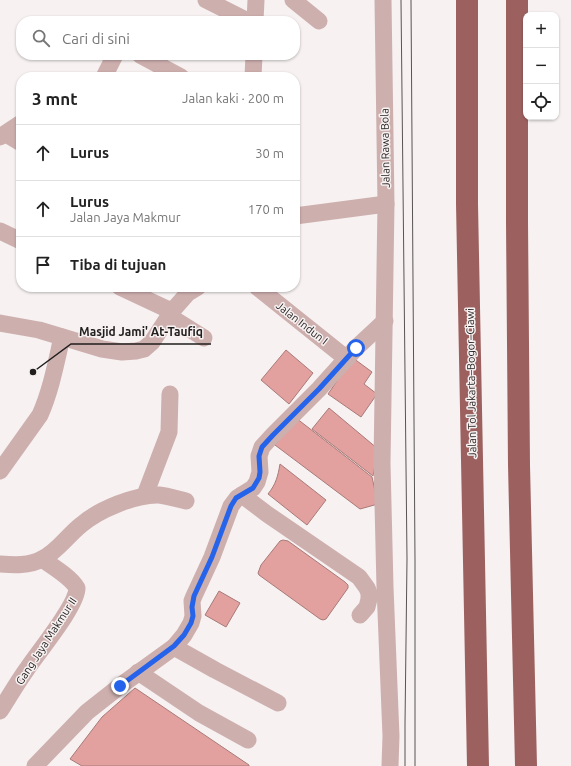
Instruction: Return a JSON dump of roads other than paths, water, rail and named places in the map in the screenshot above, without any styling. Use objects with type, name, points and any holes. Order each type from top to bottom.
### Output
[{"type":"highway","name":"Jalan Tol Jakarta–Bogor–Ciawi","points":[[467,0],[467,204],[478,766]]},
{"type":"highway","points":[[518,0],[517,230],[519,457],[526,766]]},
{"type":"street","points":[[206,0],[238,16]]},
{"type":"street","points":[[255,16],[256,0]]},
{"type":"street","points":[[293,0],[319,20]]},
{"type":"street","name":"Jalan Rawa Bola","points":[[300,215],[386,204],[383,0]]},
{"type":"street","points":[[106,72],[112,60]]},
{"type":"street","points":[[149,60],[172,72]]},
{"type":"street","points":[[253,72],[254,60]]},
{"type":"street","points":[[3,136],[16,127]]},
{"type":"street","points":[[3,136],[16,141]]},
{"type":"street","points":[[386,204],[382,463],[391,736],[390,766]]},
{"type":"street","points":[[0,231],[16,239]]},
{"type":"street","points":[[131,292],[167,309],[204,338]]},
{"type":"street","points":[[0,323],[39,330],[102,349],[122,352],[136,351],[144,348],[152,342],[171,313],[190,292]]},
{"type":"street","name":"Jalan Indun I","points":[[262,292],[346,358]]},
{"type":"street","points":[[35,766],[87,712],[174,646],[184,635],[193,616],[192,607],[194,596],[212,557],[231,506],[236,498],[253,488],[257,482],[260,472],[259,456],[262,447],[319,389],[346,358],[385,321]]},
{"type":"street","points":[[0,471],[40,415],[44,407],[62,337]]},
{"type":"street","points":[[146,495],[168,432],[170,394]]},
{"type":"street","points":[[242,494],[267,514],[359,577],[370,593],[367,608],[360,614]]},
{"type":"street","points":[[0,564],[22,564],[42,559],[52,553],[80,525],[92,516],[105,509],[146,495],[160,495],[186,501]]},
{"type":"street","name":"Gang Jaya Makmur II","points":[[0,711],[20,678],[68,611],[76,596],[77,588],[75,584],[42,559]]},
{"type":"street","points":[[174,646],[215,670],[278,703]]},
{"type":"street","points":[[138,672],[199,713],[248,740]]},
{"type":"tram line","points":[[401,0],[407,559],[405,766]]},
{"type":"tram line","points":[[411,0],[415,766]]},
{"type":"place","name":"Masjid Jami' At-Taufiq","points":[[33,372]]}]
